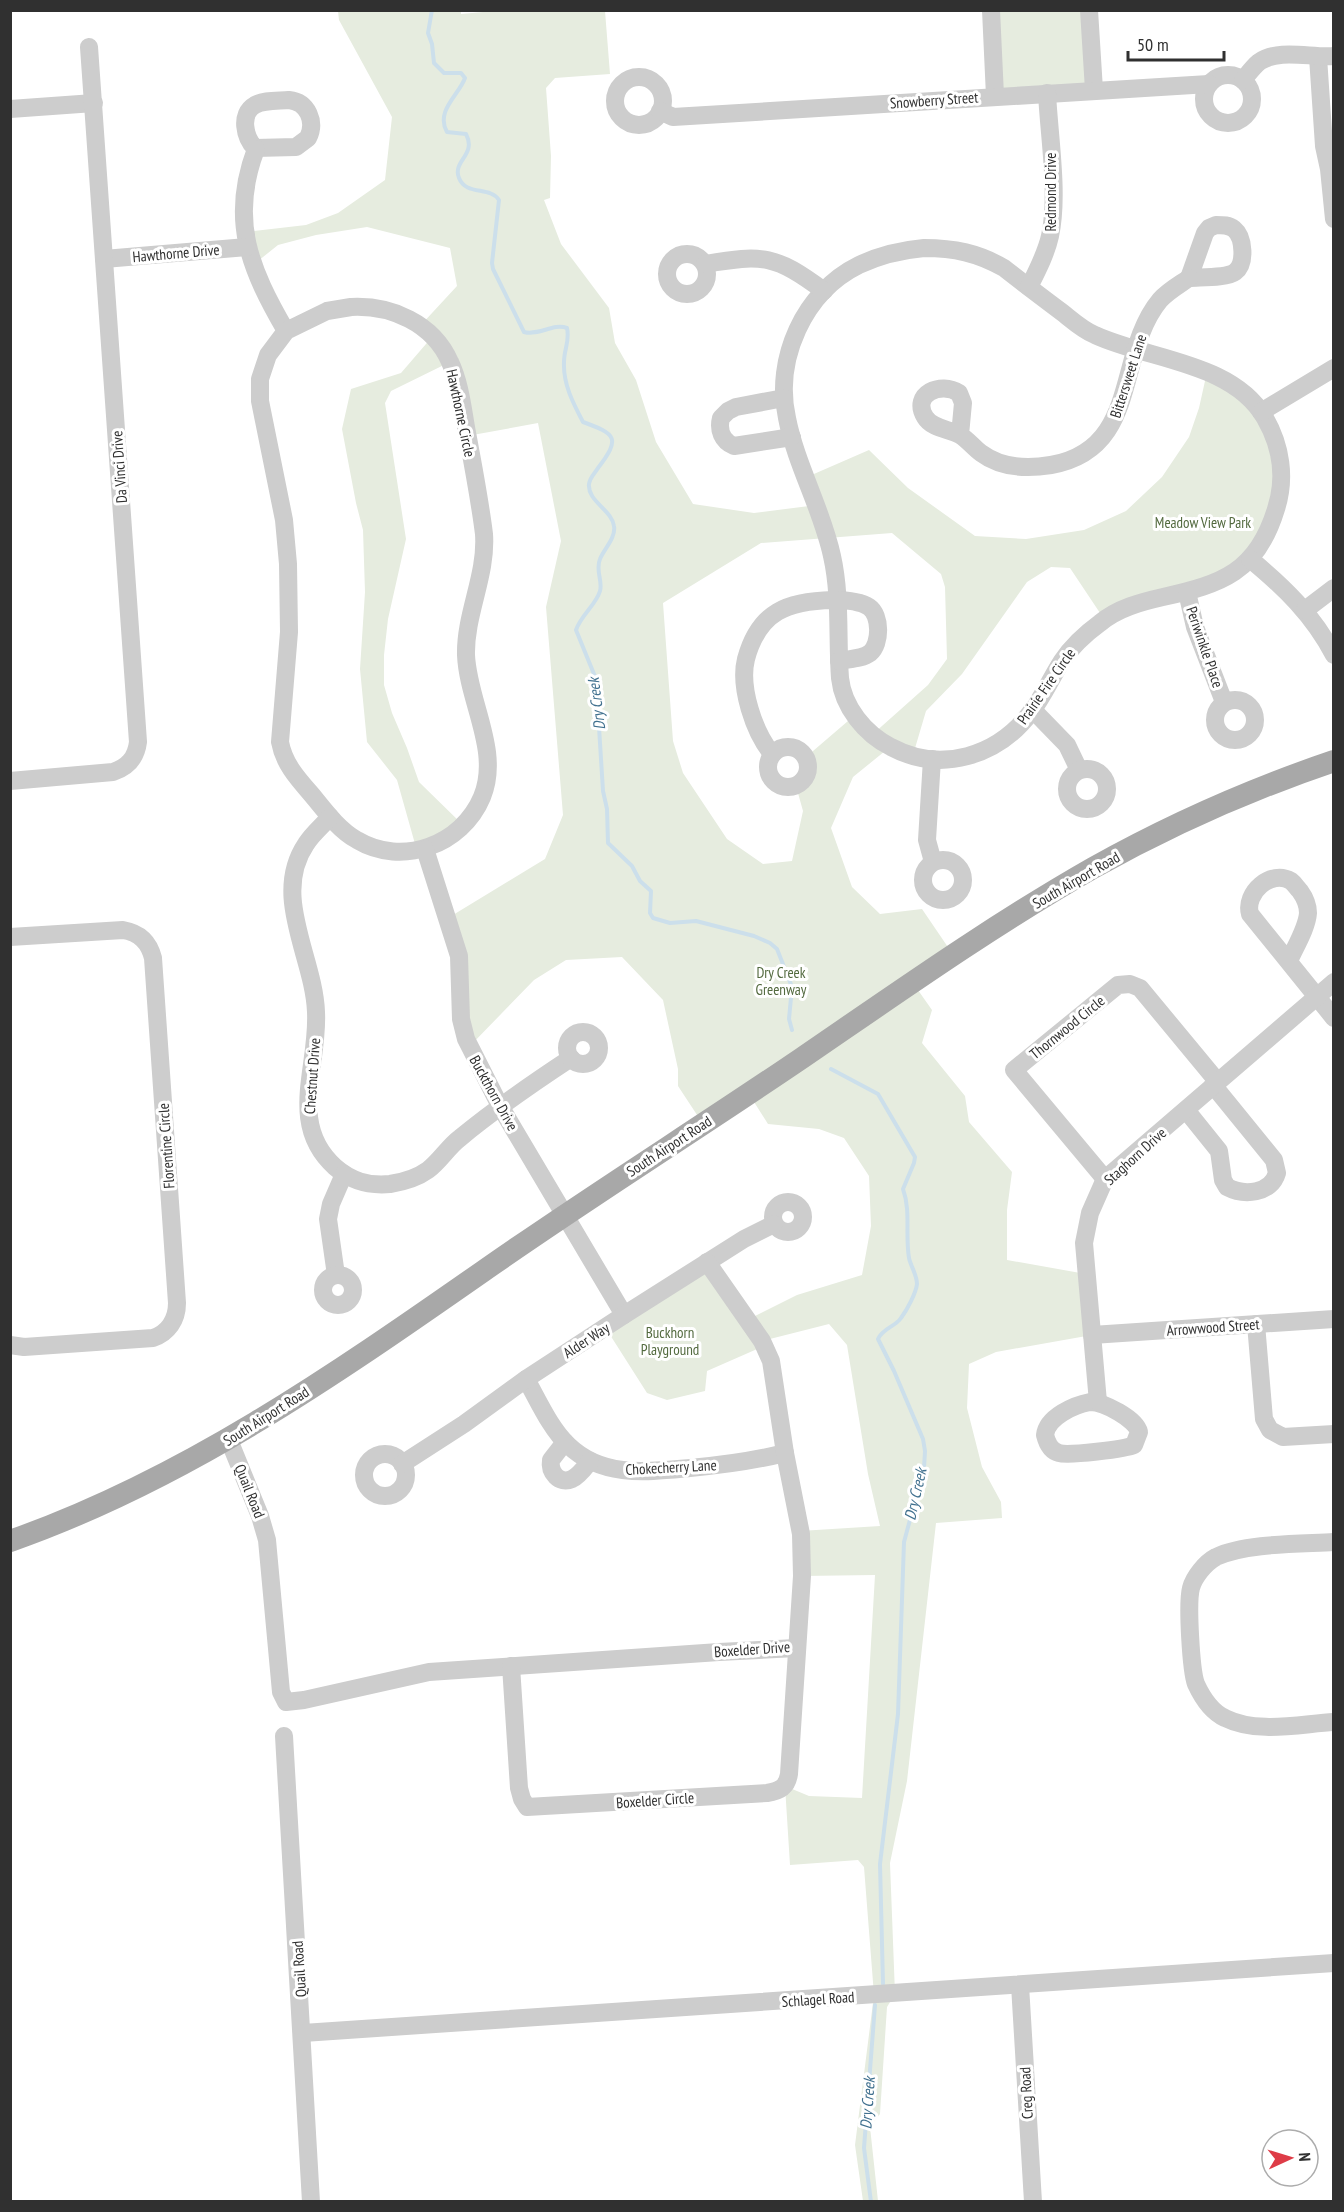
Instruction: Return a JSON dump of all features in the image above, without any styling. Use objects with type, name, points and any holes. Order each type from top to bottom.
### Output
[{"type":"main road","name":"South Airport Road","points":[[10,1541],[159,1478],[229,1440],[385,1340],[565,1214],[843,1030],[1032,905],[1092,869],[1154,836],[1236,798],[1334,761]]},
{"type":"street","points":[[991,10],[995,96]]},
{"type":"street","points":[[1089,10],[1094,90]]},
{"type":"street","name":"Da Vinci Drive","points":[[10,781],[113,772],[128,764],[138,746],[90,47]]},
{"type":"street","points":[[1243,80],[1255,66],[1268,58],[1286,55],[1326,57],[1324,146],[1331,169],[1334,219]]},
{"type":"street","points":[[1224,75],[1232,75],[1243,80],[1251,93],[1251,105],[1246,115],[1232,123],[1221,122],[1208,112],[1204,97],[1209,84],[1224,75]]},
{"type":"street","name":"Snowberry Street","points":[[660,111],[673,117],[1209,84]]},
{"type":"street","name":"Redmond Drive","points":[[1029,287],[1047,249],[1052,227],[1053,189],[1047,93]]},
{"type":"street","points":[[10,109],[94,103]]},
{"type":"street","points":[[256,149],[245,184],[247,247],[256,274],[286,331]]},
{"type":"street","name":"Hawthorne Drive","points":[[105,259],[247,247]]},
{"type":"street","name":"Prairie Fire Circle","points":[[924,248],[960,250],[976,254],[1004,268],[1029,287],[1087,331],[1223,379],[1242,392],[1262,412],[1279,451],[1281,483],[1278,505],[1271,524],[1250,560],[1228,577],[1208,586],[1139,603],[1104,619],[1089,631],[1063,660],[1033,710],[1011,734],[990,748],[961,759],[932,759],[895,750],[863,726],[843,694],[834,562],[818,507],[792,437],[784,398],[785,372],[794,339],[807,311],[824,291],[843,275],[869,261],[903,250],[924,248]]},
{"type":"street","points":[[705,264],[736,259],[770,260],[799,273],[824,291]]},
{"type":"street","name":"Bittersweet Lane","points":[[960,435],[982,454],[1011,466],[1039,467],[1061,463],[1074,458],[1095,444],[1113,423],[1119,411],[1136,349],[1147,322],[1160,300],[1189,278]]},
{"type":"street","name":"Hawthorne Circle","points":[[358,306],[390,310],[410,319],[434,339],[448,357],[456,377],[484,534],[483,553],[467,636],[466,656],[468,674],[487,751],[488,774],[482,798],[463,825],[446,839],[425,849],[398,852],[373,848],[356,840],[330,817],[289,767],[283,756],[280,742],[290,632],[288,564],[284,520],[261,410],[259,387],[265,362],[275,343],[286,331],[332,310],[358,306]]},
{"type":"street","points":[[1262,412],[1334,368]]},
{"type":"street","points":[[784,398],[730,409],[721,418],[720,431],[724,439],[734,446],[792,437]]},
{"type":"street","points":[[1250,560],[1276,581],[1305,610],[1334,655]]},
{"type":"street","points":[[1305,610],[1334,588]]},
{"type":"street","name":"Periwinkle Place","points":[[1187,592],[1195,627],[1224,702]]},
{"type":"street","points":[[772,754],[761,739],[745,691],[744,672],[750,649],[764,624],[783,608],[794,604],[837,600],[870,607],[875,614],[876,642],[870,652],[861,657],[839,661]]},
{"type":"street","points":[[1033,710],[1067,745],[1079,770]]},
{"type":"street","points":[[932,759],[927,840],[933,862]]},
{"type":"street","name":"Chestnut Drive","points":[[330,817],[309,840],[300,855],[294,868],[291,888],[314,990],[316,1011],[308,1109],[309,1124],[318,1149],[344,1174],[357,1180],[372,1184],[392,1184],[410,1179],[430,1168],[453,1143],[500,1106],[571,1058]]},
{"type":"street","name":"Buckthorn Drive","points":[[425,849],[459,956],[460,1012],[463,1033],[500,1106],[624,1315]]},
{"type":"street","name":"Florentine Circle","points":[[10,937],[123,930],[139,936],[150,948],[153,958],[177,1303],[172,1324],[163,1333],[153,1338],[24,1347],[10,1345]]},
{"type":"street","points":[[1289,961],[1334,1018]]},
{"type":"street","name":"Staghorn Drive","points":[[1098,1402],[1084,1243],[1090,1213],[1105,1179],[1334,982]]},
{"type":"street","name":"Thornwood Circle","points":[[1105,1179],[1014,1070],[1118,986],[1130,984],[1140,988],[1215,1083]]},
{"type":"street","points":[[1186,1110],[1219,1151],[1225,1186],[1232,1190],[1244,1191],[1269,1188],[1277,1175],[1274,1160],[1215,1083]]},
{"type":"street","points":[[336,1275],[328,1219],[331,1204],[344,1174]]},
{"type":"street","name":"Alder Way","points":[[402,1464],[624,1315],[744,1239],[774,1224]]},
{"type":"street","name":"Boxelder Drive","points":[[304,1700],[418,1674],[796,1648],[802,1576],[802,1538],[785,1453],[774,1374],[762,1341],[707,1262]]},
{"type":"street","name":"Arrowwood Street","points":[[1092,1335],[1334,1319]]},
{"type":"street","points":[[1256,1324],[1262,1410],[1268,1428],[1275,1435],[1283,1437],[1334,1434]]},
{"type":"street","name":"Chokecherry Lane","points":[[526,1379],[565,1442],[590,1461],[613,1469],[636,1472],[742,1463],[785,1453]]},
{"type":"street","points":[[1098,1402],[1136,1423],[1139,1432],[1134,1445],[1114,1450],[1063,1454],[1053,1449],[1045,1436],[1049,1424],[1084,1403],[1098,1402]]},
{"type":"street","name":"Quail Road","points":[[229,1440],[260,1516],[267,1540],[281,1694],[288,1702],[304,1700]]},
{"type":"street","points":[[565,1442],[550,1460],[552,1471],[557,1477],[564,1480],[572,1479],[590,1461]]},
{"type":"street","points":[[1334,1542],[1277,1545],[1235,1551],[1215,1558],[1203,1567],[1191,1586],[1188,1605],[1195,1682],[1209,1705],[1224,1718],[1251,1727],[1334,1722]]},
{"type":"street","name":"Boxelder Circle","points":[[511,1666],[520,1792],[526,1806],[534,1808],[767,1793],[780,1790],[789,1776],[796,1648]]},
{"type":"street","name":"Quail Road","points":[[284,1736],[311,2202]]},
{"type":"street","name":"Schlagel Road","points":[[303,2033],[1334,1963]]},
{"type":"street","name":"Creg Road","points":[[1020,1985],[1033,2202]]},
{"type":"green space","name":"Dry Creek Greenway","points":[[505,10],[605,11],[610,74],[555,78],[546,88],[551,156],[550,198],[544,200],[561,244],[609,308],[615,343],[636,380],[656,442],[693,504],[754,513],[817,505],[807,477],[869,450],[908,488],[975,536],[1026,539],[1084,530],[1126,511],[1162,477],[1189,437],[1199,408],[1207,372],[1261,412],[1281,483],[1250,559],[1104,619],[1070,568],[1051,567],[1027,582],[962,674],[926,711],[913,755],[890,747],[853,777],[831,828],[852,887],[880,914],[922,909],[954,956],[913,983],[932,1010],[922,1043],[965,1096],[969,1122],[1012,1172],[1007,1210],[1007,1260],[1086,1274],[1092,1335],[996,1352],[969,1364],[967,1408],[982,1467],[1001,1502],[1002,1518],[936,1523],[907,1781],[890,1863],[895,1994],[887,2007],[880,2114],[870,2127],[878,2201],[863,2201],[855,2145],[874,1995],[864,1867],[858,1860],[790,1865],[785,1786],[809,1796],[862,1798],[875,1575],[802,1576],[800,1531],[880,1526],[868,1474],[847,1345],[829,1324],[762,1341],[764,1346],[707,1371],[705,1391],[667,1400],[647,1393],[605,1327],[707,1262],[747,1320],[797,1295],[862,1275],[871,1226],[869,1176],[844,1138],[819,1129],[768,1124],[749,1094],[703,1124],[678,1086],[678,1069],[663,1000],[622,957],[566,960],[534,980],[469,1047],[448,918],[545,859],[563,815],[546,607],[561,541],[538,423],[467,436],[450,362],[391,391],[385,403],[406,539],[388,619],[384,655],[384,685],[392,713],[419,782],[463,825],[417,851],[397,780],[367,742],[360,669],[365,592],[363,530],[342,429],[351,389],[401,373],[432,337],[420,326],[457,286],[450,248],[367,227],[316,235],[278,245],[253,265],[245,232],[306,225],[338,213],[385,180],[392,117],[339,20],[338,11],[461,11],[461,14]],"holes":[[[892,533],[941,574],[945,587],[947,659],[928,685],[873,734],[855,715],[806,757],[807,773],[796,786],[803,811],[792,861],[763,864],[727,839],[683,773],[673,741],[663,603],[761,543]]]},
{"type":"green space","points":[[991,11],[1089,11],[1094,90],[995,96]]},
{"type":"waterway","name":"Dry Creek","points":[[432,10],[428,33],[434,63],[444,73],[461,73],[465,78],[444,117],[447,132],[466,134],[469,141],[467,153],[459,167],[459,178],[467,187],[490,193],[499,200],[493,269],[524,332],[530,333],[556,327],[567,328],[564,370],[572,400],[583,422],[602,430],[612,438],[610,450],[591,477],[589,490],[609,515],[614,530],[612,539],[599,563],[600,591],[576,630],[596,679],[608,843],[632,866],[640,881],[651,891],[650,913],[653,918],[670,923],[696,921],[754,936],[777,949],[792,987],[789,1019],[792,1030]]},
{"type":"waterway","name":"Dry Creek","points":[[831,1069],[878,1094],[915,1157],[903,1189],[907,1206],[909,1258],[917,1284],[911,1301],[901,1318],[878,1339],[923,1439],[925,1451],[924,1468],[904,1542],[898,1714],[880,1864],[883,1984]]},
{"type":"waterway","name":"Dry Creek","points":[[871,2202],[864,2148],[875,2005]]},
{"type":"park label","name":"Meadow View Park","points":[[1203,522]]},
{"type":"park label","name":"Buckhorn Playground","points":[[670,1340]]}]
